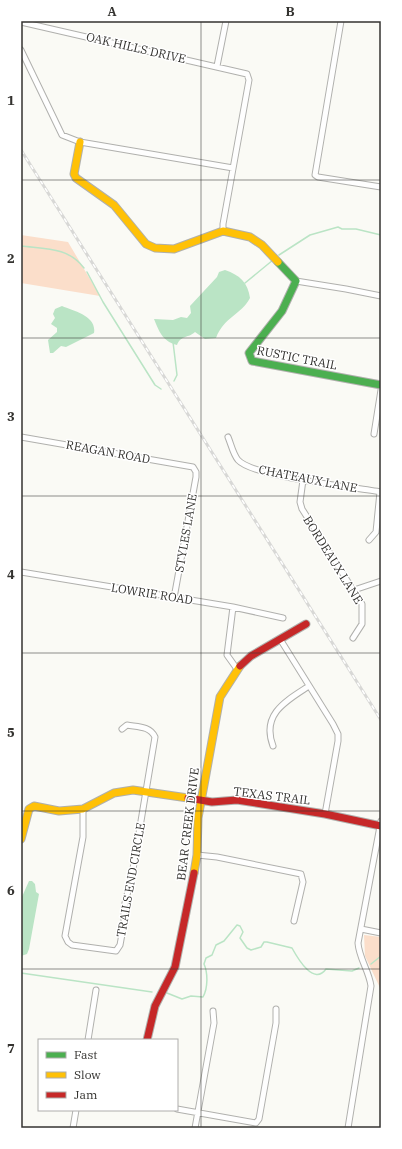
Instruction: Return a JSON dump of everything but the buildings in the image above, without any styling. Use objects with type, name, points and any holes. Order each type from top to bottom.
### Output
[{"type":"street","points":[[217,66],[226,21]]},
{"type":"street","points":[[341,21],[315,175],[318,177],[381,187]]},
{"type":"street","name":"OAK HILLS DRIVE","points":[[21,22],[244,73],[249,77],[233,168]]},
{"type":"street","points":[[21,50],[62,134],[80,142],[233,168],[223,224],[224,231]]},
{"type":"street","points":[[80,142],[74,174],[76,178],[114,205],[146,244],[155,248],[174,249],[224,231],[238,233],[258,242],[296,281],[346,288],[381,296]]},
{"type":"street","name":"RUSTIC TRAIL","points":[[296,281],[287,305],[272,326],[249,353],[250,359],[255,362],[381,385]]},
{"type":"street","points":[[374,434],[381,390]]},
{"type":"street","name":"REAGAN ROAD","points":[[21,437],[194,468]]},
{"type":"street","name":"CHATEAUX LANE","points":[[228,437],[238,460],[248,466],[303,480],[381,492]]},
{"type":"street","name":"STYLES LANE","points":[[174,598],[196,477],[194,468]]},
{"type":"street","name":"BORDEAUX LANE","points":[[303,480],[300,502],[302,509],[362,604],[362,624],[353,638]]},
{"type":"street","points":[[369,540],[376,532],[381,492]]},
{"type":"street","name":"LOWRIE ROAD","points":[[21,572],[233,607],[283,618]]},
{"type":"street","points":[[354,590],[381,581]]},
{"type":"street","points":[[233,607],[227,655],[237,669]]},
{"type":"street","name":"BEAR CREEK DRIVE","points":[[148,1039],[155,1006],[178,960],[197,855],[197,827],[200,800],[217,706],[223,690],[237,669],[254,654],[306,624]]},
{"type":"street","points":[[280,639],[338,734],[337,749],[325,814]]},
{"type":"street","points":[[273,746],[269,732],[275,714],[284,703],[309,686]]},
{"type":"street","points":[[122,729],[127,725],[148,729],[153,732],[155,737],[146,792]]},
{"type":"street","name":"TEXAS TRAIL","points":[[21,839],[29,809],[34,806],[59,811],[83,809],[114,793],[122,791],[146,792],[218,802],[237,800],[325,814],[381,825]]},
{"type":"street","name":"TRAILS END CIRCLE","points":[[83,809],[83,837],[65,936],[68,942],[72,945],[116,951],[120,945],[124,924],[124,907],[132,875],[146,792]]},
{"type":"street","points":[[348,1128],[371,986],[370,978],[358,952],[381,825]]},
{"type":"street","points":[[197,855],[217,857],[298,872],[302,876],[303,882],[294,921]]},
{"type":"street","points":[[361,929],[381,933]]},
{"type":"street","points":[[88,1039],[96,990]]},
{"type":"street","points":[[178,1109],[256,1123],[259,1119],[276,1023],[276,1009]]},
{"type":"street","points":[[195,1128],[214,1023],[213,1011]]},
{"type":"street","points":[[74,1128],[76,1111]]},
{"type":"shaded area","points":[[21,235],[68,242],[100,296],[21,283]]},
{"type":"shaded area","points":[[225,270],[235,274],[242,280],[247,288],[250,298],[242,308],[223,325],[216,338],[205,339],[195,332],[183,338],[177,345],[164,338],[154,319],[173,320],[181,317],[187,318],[191,313],[190,306],[217,277],[219,272]]},
{"type":"shaded area","points":[[62,306],[78,312],[88,318],[94,327],[94,333],[66,347],[61,346],[53,353],[50,353],[48,340],[57,332],[57,328],[51,324],[55,318],[53,314],[55,309]]},
{"type":"shaded area","points":[[29,881],[32,881],[35,884],[36,892],[39,894],[29,949],[27,954],[21,956],[21,899]]},
{"type":"shaded area","points":[[364,935],[381,937],[381,990],[365,956]]},
{"type":"waterway","points":[[279,255],[310,235],[338,227],[342,229],[356,229],[381,235]]},
{"type":"waterway","points":[[21,246],[56,250],[71,256],[84,268]]},
{"type":"waterway","points":[[245,283],[273,260]]},
{"type":"waterway","points":[[87,272],[103,302],[155,385],[161,389]]},
{"type":"waterway","points":[[173,342],[177,375],[174,381]]},
{"type":"waterway","points":[[167,993],[182,999],[191,996],[203,997],[207,985],[204,964],[206,958],[212,955],[216,945],[224,941],[237,925],[240,926],[243,932],[240,938],[247,948],[251,950],[261,947],[264,942],[292,948],[302,964],[312,973],[321,973],[326,969],[352,971],[359,968]]},
{"type":"waterway","points":[[371,964],[381,956]]},
{"type":"waterway","points":[[21,973],[152,992]]},
{"type":"railway","points":[[21,150],[381,720]]},
{"type":"traffic: fast","points":[[278,262],[296,281],[282,311],[249,353],[252,361],[381,385]]},
{"type":"traffic: slow","points":[[80,142],[74,174],[76,178],[114,205],[146,244],[155,248],[174,249],[223,231],[250,237],[262,245],[278,262]]},
{"type":"traffic: slow","points":[[194,873],[197,855],[198,818],[220,697],[240,666]]},
{"type":"traffic: slow","points":[[21,839],[29,809],[34,806],[59,811],[83,809],[114,793],[133,790],[188,798]]},
{"type":"traffic: jam","points":[[240,666],[251,656],[306,624]]},
{"type":"traffic: jam","points":[[188,798],[212,802],[237,800],[325,814],[381,826]]},
{"type":"traffic: jam","points":[[147,1039],[155,1006],[175,967],[194,873]]}]
